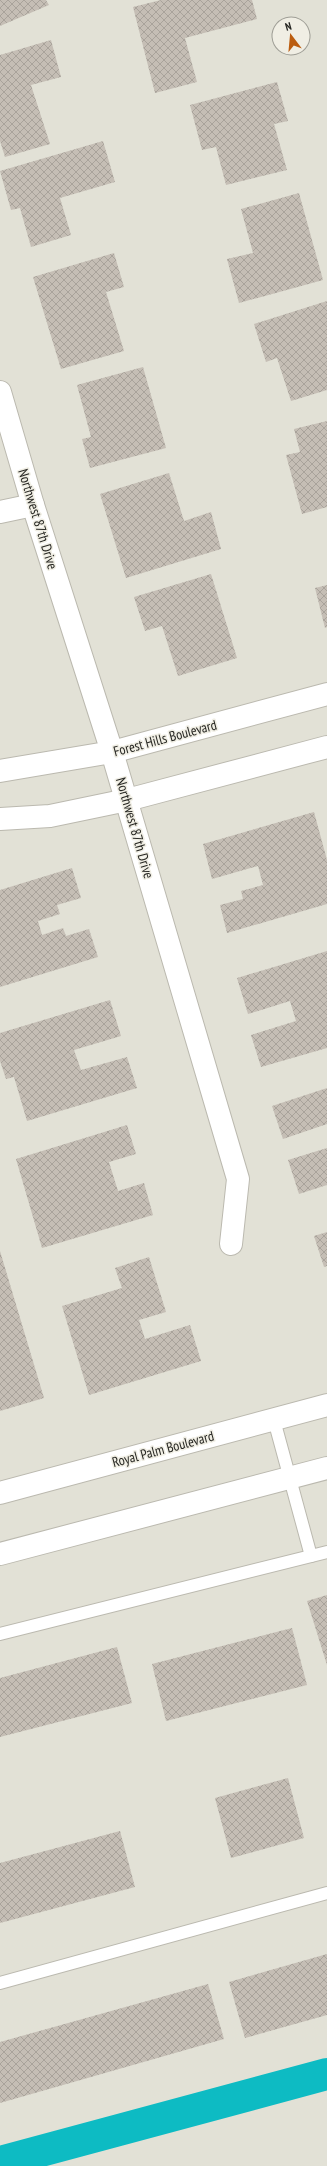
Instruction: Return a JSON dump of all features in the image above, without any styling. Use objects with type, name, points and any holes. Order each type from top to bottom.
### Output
[{"type":"street","name":"Northwest 87th Drive","points":[[0,392],[33,505],[127,800],[238,1179],[231,1244]]},
{"type":"street","points":[[0,512],[33,505]]},
{"type":"street","name":"Forest Hills Boulevard","points":[[0,772],[112,752],[327,694]]},
{"type":"street","points":[[0,819],[50,816],[127,800],[327,747]]},
{"type":"street","name":"Royal Palm Boulevard","points":[[0,1493],[327,1405]]},
{"type":"street","points":[[0,1554],[327,1468]]},
{"type":"lane","points":[[274,1420],[311,1556]]},
{"type":"lane","points":[[0,1634],[327,1552]]},
{"type":"lane","points":[[0,1983],[327,1893]]},
{"type":"building","points":[[0,0],[46,0],[49,5],[0,26]]},
{"type":"building","points":[[161,0],[252,0],[257,19],[185,38],[197,82],[155,93],[133,7]]},
{"type":"building","points":[[51,40],[61,77],[31,85],[50,144],[5,157],[0,141],[0,55]]},
{"type":"building","points":[[277,82],[288,121],[274,124],[287,170],[226,185],[216,147],[202,150],[190,105]]},
{"type":"building","points":[[103,141],[115,182],[60,198],[71,235],[31,247],[20,208],[11,210],[0,171]]},
{"type":"building","points":[[299,193],[323,280],[239,303],[227,259],[253,253],[241,209]]},
{"type":"building","points":[[114,253],[124,287],[106,292],[124,351],[61,369],[33,277]]},
{"type":"building","points":[[327,301],[327,390],[291,401],[277,358],[266,362],[254,324]]},
{"type":"building","points":[[143,367],[166,448],[90,468],[82,439],[91,437],[77,385]]},
{"type":"building","points":[[327,421],[327,507],[302,514],[286,455],[300,452],[294,429]]},
{"type":"building","points":[[169,473],[184,521],[211,512],[221,549],[126,578],[100,494]]},
{"type":"building","points":[[211,574],[237,658],[178,676],[162,626],[145,631],[134,597]]},
{"type":"building","points":[[327,585],[327,627],[325,628],[315,588]]},
{"type":"building","points":[[314,812],[327,860],[327,904],[227,933],[220,905],[243,899],[241,891],[263,885],[258,866],[212,879],[203,844]]},
{"type":"building","points":[[72,868],[81,898],[57,905],[60,914],[38,921],[42,935],[63,928],[66,936],[89,929],[98,957],[0,987],[0,890]]},
{"type":"building","points":[[327,951],[327,1048],[261,1067],[251,1035],[296,1021],[290,1001],[248,1014],[237,978]]},
{"type":"building","points":[[110,1000],[121,1036],[74,1050],[81,1070],[127,1057],[137,1088],[27,1121],[14,1077],[6,1079],[0,1061],[0,1033]]},
{"type":"building","points":[[327,1088],[327,1124],[283,1139],[272,1106]]},
{"type":"building","points":[[127,1125],[136,1154],[109,1162],[118,1191],[144,1183],[153,1215],[42,1248],[16,1159]]},
{"type":"building","points":[[327,1148],[327,1185],[299,1194],[288,1160]]},
{"type":"building","points":[[327,1232],[327,1266],[324,1267],[314,1236]]},
{"type":"building","points":[[0,1251],[44,1398],[0,1411]]},
{"type":"building","points":[[149,1257],[166,1312],[139,1320],[145,1339],[190,1325],[201,1361],[89,1395],[62,1306],[122,1288],[115,1268]]},
{"type":"building","points":[[327,1595],[327,1665],[307,1601]]},
{"type":"building","points":[[292,1628],[307,1685],[166,1721],[152,1664]]},
{"type":"building","points":[[117,1647],[132,1703],[0,1737],[0,1678]]},
{"type":"building","points":[[288,1778],[304,1838],[231,1858],[215,1798]]},
{"type":"building","points":[[120,1831],[135,1887],[0,1923],[0,1863]]},
{"type":"building","points":[[327,1954],[327,2015],[245,2038],[229,1982]]},
{"type":"building","points":[[208,1984],[224,2039],[0,2103],[0,2042]]},
{"type":"waterway","points":[[0,2162],[327,2074]]}]
